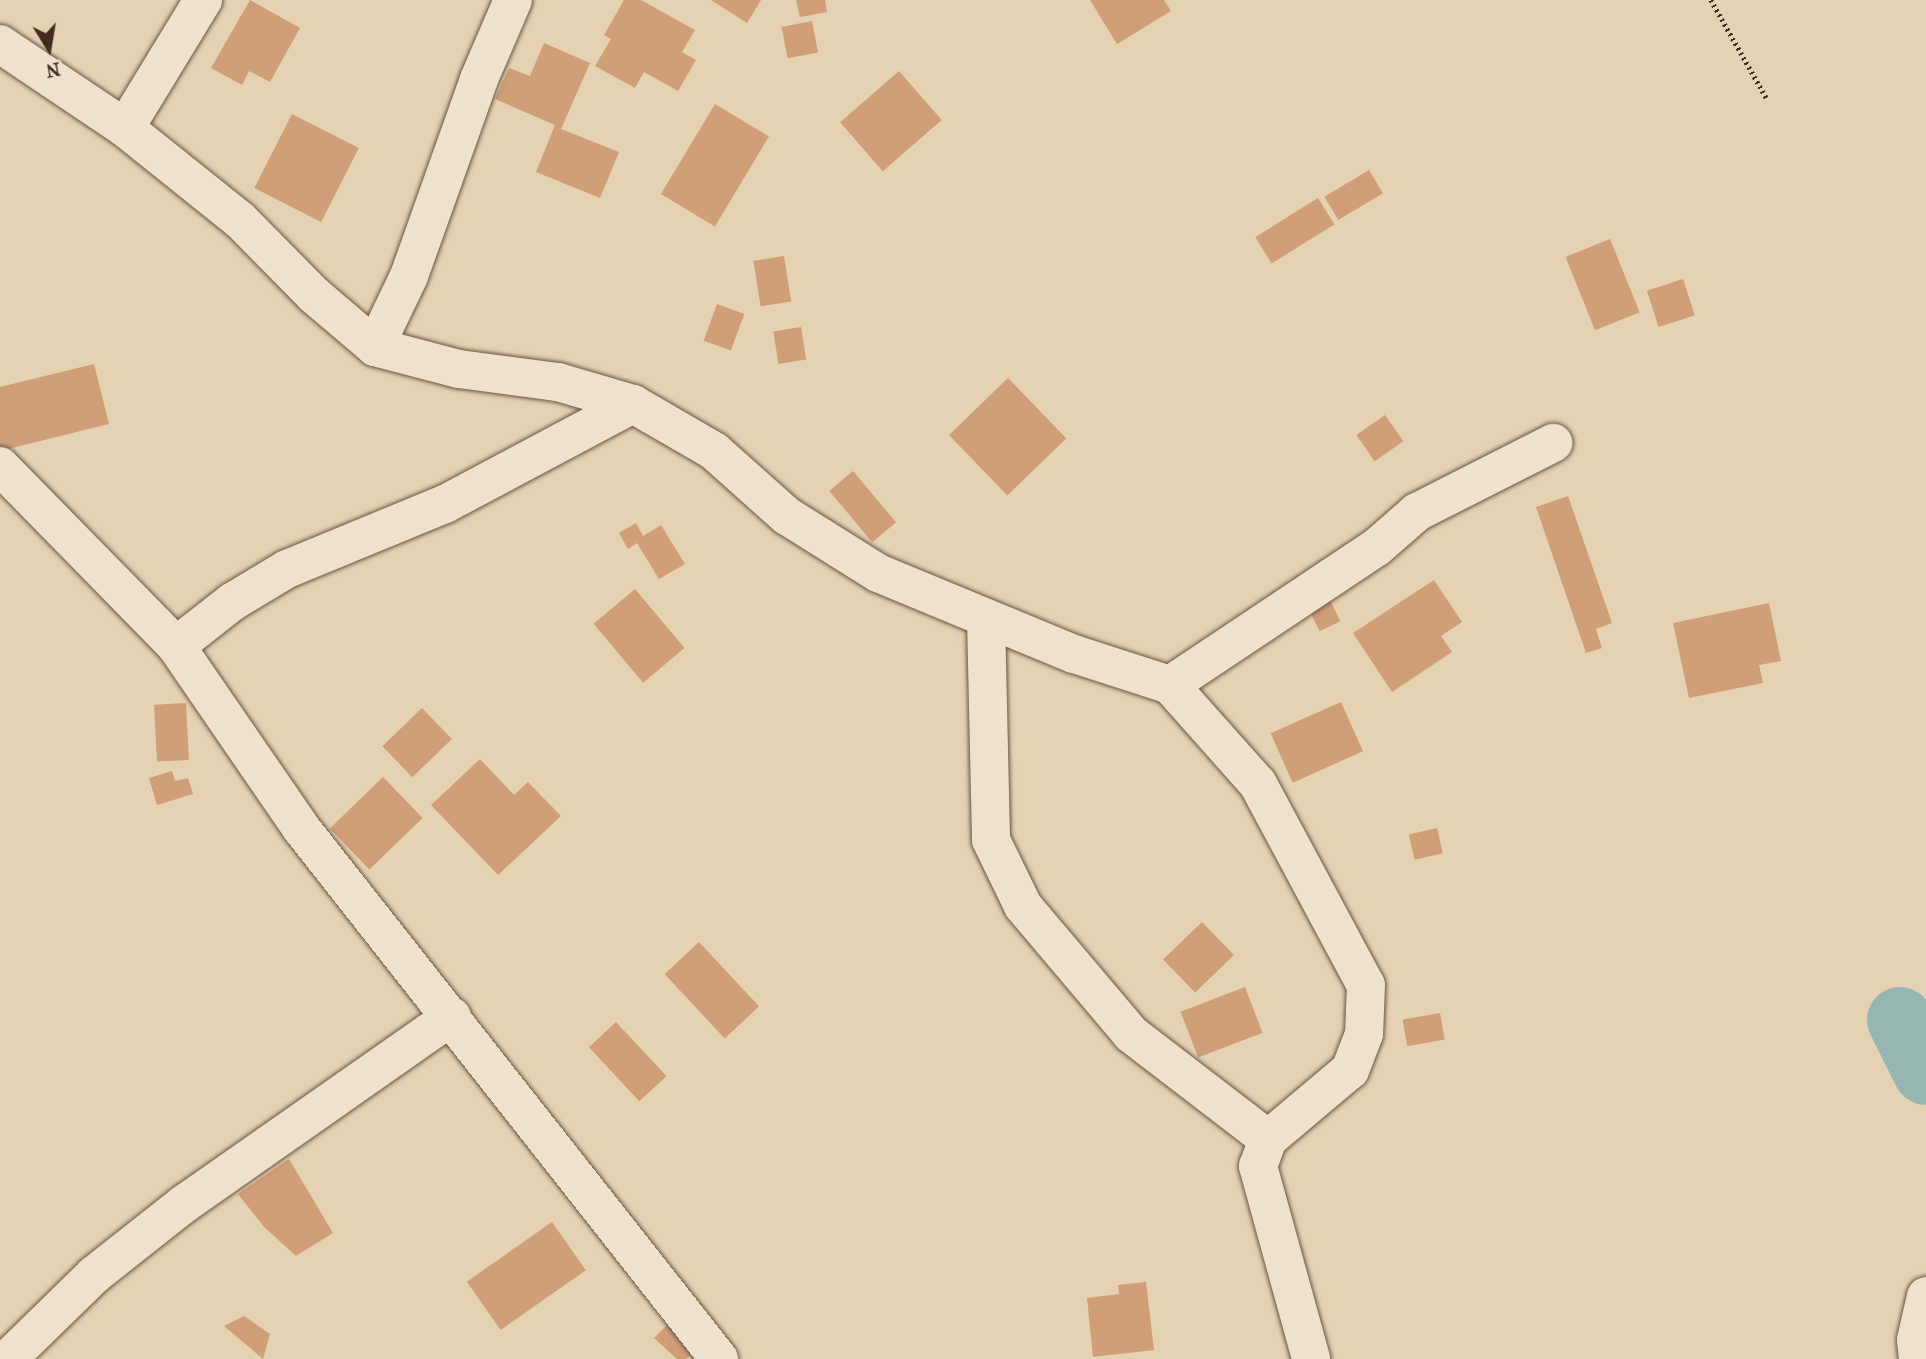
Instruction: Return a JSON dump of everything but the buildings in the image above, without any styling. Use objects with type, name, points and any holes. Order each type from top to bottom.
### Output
[{"type":"street","points":[[125,128],[203,0]]},
{"type":"street","points":[[375,347],[409,276],[479,79],[513,0]]},
{"type":"street","points":[[0,44],[125,128],[240,220],[314,295],[375,347],[459,369],[558,382],[633,404],[714,451],[787,516],[878,573],[986,618],[1170,685],[1258,784],[1366,985],[1364,1034],[1350,1070],[1268,1139],[1258,1167],[1311,1359]]},
{"type":"street","points":[[176,646],[232,602],[287,569],[496,480],[633,404]]},
{"type":"street","points":[[1170,685],[1377,547],[1417,512],[1553,443]]},
{"type":"street","points":[[0,466],[176,646],[301,828],[452,1016],[719,1359]]},
{"type":"street","points":[[986,618],[991,840],[1023,906],[1130,1034],[1268,1139]]},
{"type":"street","points":[[8,1359],[94,1275],[184,1204],[452,1016]]},
{"type":"street","points":[[1918,1359],[1916,1339],[1926,1296]]},
{"type":"path","points":[[1711,0],[1767,99]]},
{"type":"waterway","points":[[1900,1020],[1926,1072]]}]
